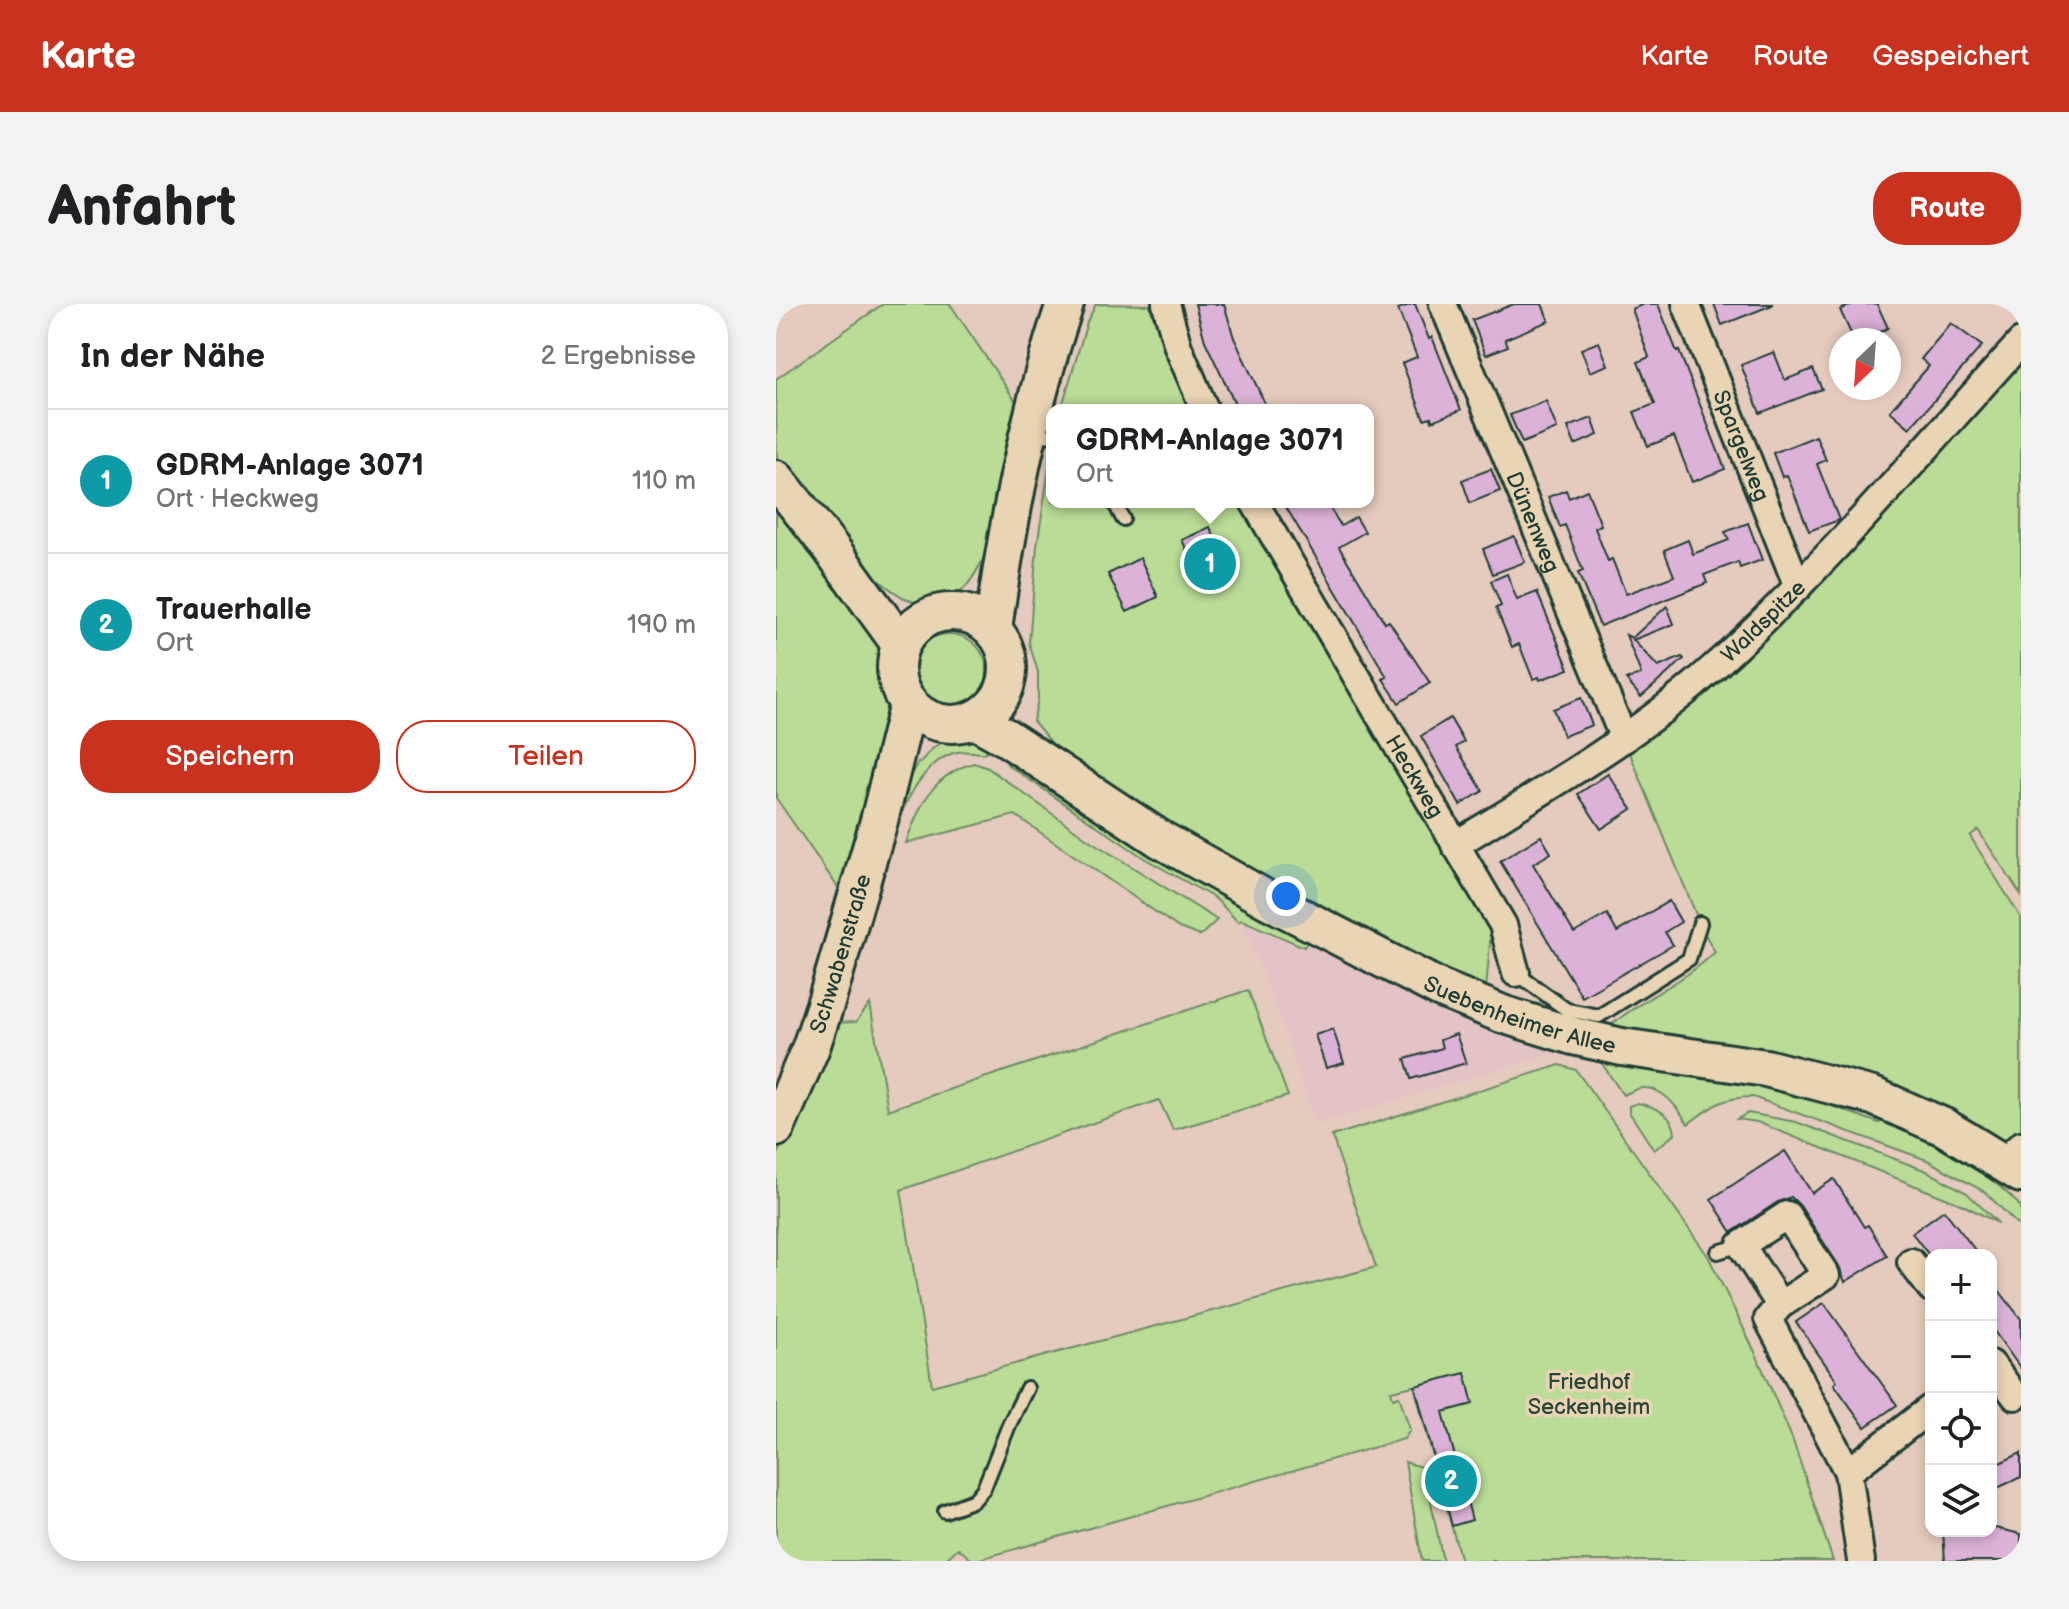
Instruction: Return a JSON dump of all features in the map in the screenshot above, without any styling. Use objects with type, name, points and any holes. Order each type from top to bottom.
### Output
[{"type":"main road","points":[[978,621],[1040,434],[1065,304]]},
{"type":"main road","points":[[776,479],[900,644]]},
{"type":"main road","points":[[830,547],[883,590],[925,618]]},
{"type":"main road","points":[[944,612],[978,621],[1005,649],[1008,670],[1003,692],[991,709],[975,720],[956,724],[923,713],[898,685],[895,664],[900,644],[911,629],[925,618],[944,612]]},
{"type":"main road","name":"Suebenheimer Allee","points":[[1003,692],[1071,781]]},
{"type":"main road","name":"Schwabenstraße","points":[[776,1128],[811,1047],[879,821],[916,753],[923,713]]},
{"type":"main road","name":"Suebenheimer Allee","points":[[975,720],[1160,839],[1268,900],[1439,988],[1502,1014],[1609,1044],[1766,1068],[1873,1096],[1944,1127],[2016,1168]]},
{"type":"street","points":[[1166,304],[1178,347],[1202,404]]},
{"type":"street","name":"Dünenweg","points":[[1443,304],[1624,739]]},
{"type":"street","name":"Spargelweg","points":[[1686,304],[1798,587]]},
{"type":"street","name":"Waldspitze","points":[[1455,845],[1624,739],[1696,682],[1798,587],[2021,342]]},
{"type":"street","name":"Heckweg","points":[[1258,508],[1503,925],[1516,973]]},
{"type":"street","points":[[1780,1305],[1729,1248],[1787,1215],[1826,1275],[1780,1305],[1768,1319],[1848,1472],[1861,1561]]},
{"type":"street","points":[[1911,1262],[1925,1280]]},
{"type":"street","points":[[1997,1372],[2015,1396]]},
{"type":"street","points":[[1848,1472],[1925,1413]]},
{"type":"lane","points":[[1117,508],[1123,519]]},
{"type":"lane","name":"Heckweg","points":[[1516,973],[1567,1010],[1599,1016],[1689,959],[1700,923]]},
{"type":"lane","points":[[945,1511],[974,1500],[984,1488],[1027,1388]]},
{"type":"shaded area","points":[[1242,920],[1304,947],[1308,941],[1396,988],[1553,1053],[1316,1125]]},
{"type":"green space","points":[[883,304],[950,304],[1021,409],[1007,482],[992,537],[970,582],[951,600],[941,603],[914,602],[898,594],[860,563],[802,499],[778,464],[776,379]]},
{"type":"green space","points":[[1096,304],[1149,305],[1186,404],[1063,404],[1087,322]]},
{"type":"green space","points":[[2021,361],[2021,895],[1978,830],[1970,836],[2021,918],[2021,1136],[2009,1144],[2000,1145],[1900,1092],[1900,1086],[1865,1074],[1606,1030],[1715,952],[1702,929],[1624,739],[1808,598]]},
{"type":"green space","points":[[1046,488],[1046,508],[1244,508],[1491,931],[1486,990],[1272,892],[1064,757],[1033,721],[1038,699],[1038,672],[1029,643],[1037,546]]},
{"type":"green space","points":[[776,504],[848,594],[882,651],[878,685],[886,708],[884,737],[844,896],[776,798]]},
{"type":"green space","points":[[949,634],[963,637],[976,645],[984,658],[987,672],[984,686],[976,699],[963,707],[949,710],[935,707],[922,699],[914,686],[911,672],[914,658],[922,645],[935,637]]},
{"type":"green space","points":[[966,739],[992,747],[984,753],[953,753],[935,764],[920,779],[898,821],[873,910],[865,907],[898,797],[918,762],[939,744]]},
{"type":"green space","points":[[1003,754],[1308,941],[1304,947],[1242,920],[1238,922],[1216,899],[1144,858],[1008,765]]},
{"type":"green space","points":[[974,763],[988,768],[1089,840],[1217,920],[1200,936],[1179,928],[1015,815],[906,843],[922,804],[938,783],[960,768]]},
{"type":"green space","name":"Friedhof Seckenheim","points":[[1248,990],[1288,1096],[1173,1130],[1159,1100],[901,1190],[932,1386],[1376,1267],[1332,1136],[1560,1065],[1576,1070],[1708,1256],[1755,1352],[1792,1438],[1833,1561],[1461,1561],[1414,1386],[1391,1391],[1393,1398],[1399,1396],[1410,1430],[1404,1439],[973,1561],[958,1548],[944,1561],[776,1561],[776,1157],[815,1073],[829,1023],[856,1022],[870,1004],[888,1110]]},
{"type":"green space","points":[[1601,1062],[1755,1085],[1826,1104],[1879,1123],[1882,1120],[1956,1157],[1991,1179],[2021,1207],[2021,1228],[1985,1192],[1927,1160],[1753,1097],[1718,1104],[1688,1124],[1675,1105],[1657,1091],[1640,1088],[1623,1095]]},
{"type":"green space","points":[[1638,1103],[1662,1112],[1674,1127],[1675,1134],[1654,1150],[1629,1112],[1629,1106]]},
{"type":"green space","points":[[1748,1113],[1796,1122],[1927,1171],[1967,1193],[1998,1223],[1963,1205],[1757,1122],[1737,1119]]},
{"type":"green space","points":[[1405,1462],[1424,1468],[1443,1561],[1422,1561]]},
{"type":"building","points":[[1195,304],[1224,304],[1234,338],[1265,404],[1235,404],[1205,341]]},
{"type":"building","points":[[1415,304],[1429,339],[1432,337],[1461,410],[1432,421],[1431,417],[1424,419],[1402,363],[1417,357],[1398,309]]},
{"type":"building","points":[[1514,304],[1542,304],[1549,321],[1505,339],[1508,346],[1486,355],[1472,320]]},
{"type":"building","points":[[1644,304],[1658,304],[1725,469],[1692,482],[1674,436],[1648,446],[1634,412],[1655,404],[1638,362],[1649,357],[1632,309]]},
{"type":"building","points":[[1714,304],[1772,304],[1772,305],[1722,325]]},
{"type":"building","points":[[1853,304],[1877,304],[1888,328],[1848,328],[1840,310]]},
{"type":"building","points":[[1951,323],[1982,346],[1910,428],[1890,411],[1929,366],[1921,359]]},
{"type":"building","points":[[1599,342],[1608,365],[1590,372],[1581,349]]},
{"type":"building","points":[[1774,352],[1785,380],[1813,369],[1822,389],[1760,413],[1741,365]]},
{"type":"building","points":[[1546,401],[1557,429],[1522,443],[1510,415]]},
{"type":"building","points":[[1592,418],[1598,435],[1575,445],[1568,427]]},
{"type":"building","points":[[1816,436],[1826,460],[1817,464],[1839,520],[1809,531],[1787,475],[1782,477],[1773,453]]},
{"type":"building","points":[[1491,469],[1500,491],[1470,503],[1462,480]]},
{"type":"building","points":[[1566,490],[1569,498],[1587,490],[1601,525],[1595,528],[1626,594],[1674,576],[1664,550],[1688,540],[1693,554],[1729,540],[1725,532],[1748,523],[1762,560],[1740,568],[1738,562],[1704,575],[1707,583],[1600,626],[1578,573],[1583,571],[1565,525],[1560,527],[1548,497]]},
{"type":"building","points":[[1287,508],[1330,508],[1341,526],[1356,517],[1365,532],[1339,547],[1385,623],[1389,621],[1430,683],[1399,703],[1383,679],[1387,677]]},
{"type":"building","points":[[1210,527],[1234,579],[1207,592],[1182,540]]},
{"type":"building","points":[[1514,536],[1525,562],[1493,574],[1483,549]]},
{"type":"building","points":[[1140,558],[1158,597],[1127,612],[1108,574]]},
{"type":"building","points":[[1507,574],[1517,600],[1537,592],[1569,669],[1540,680],[1539,677],[1533,679],[1519,644],[1512,647],[1496,608],[1501,606],[1491,581]]},
{"type":"building","points":[[1667,606],[1674,624],[1633,640],[1658,667],[1682,657],[1684,659],[1641,697],[1626,680],[1641,674],[1626,635],[1632,638]]},
{"type":"building","points":[[1581,698],[1592,725],[1564,736],[1553,709]]},
{"type":"building","points":[[1450,718],[1464,742],[1456,747],[1483,791],[1460,805],[1421,736]]},
{"type":"building","points":[[1608,774],[1632,809],[1601,829],[1578,794]]},
{"type":"building","points":[[1541,836],[1551,853],[1533,864],[1574,933],[1607,914],[1617,932],[1669,901],[1681,922],[1665,932],[1673,945],[1582,997],[1500,861]]},
{"type":"building","points":[[1333,1029],[1344,1063],[1326,1068],[1315,1035]]},
{"type":"building","points":[[1456,1034],[1466,1063],[1411,1079],[1405,1059],[1442,1048],[1440,1040]]},
{"type":"building","points":[[1785,1151],[1812,1193],[1834,1179],[1864,1227],[1868,1225],[1887,1256],[1845,1282],[1839,1266],[1791,1197],[1732,1232],[1711,1199]]},
{"type":"building","points":[[1944,1210],[1974,1249],[1925,1250],[1912,1233]]},
{"type":"building","points":[[1997,1288],[2021,1319],[2021,1369],[1997,1335]]},
{"type":"building","points":[[1824,1303],[1897,1405],[1865,1427],[1796,1322]]},
{"type":"building","points":[[1465,1373],[1473,1404],[1443,1412],[1472,1520],[1452,1526],[1415,1386]]},
{"type":"building","points":[[2021,1453],[2021,1477],[1997,1488],[1997,1464]]},
{"type":"building","points":[[1997,1528],[2021,1534],[2021,1561],[1945,1561],[1943,1537],[1997,1537]]},
{"type":"place","name":"GDRM-Anlage 3071","points":[[1210,564]]},
{"type":"place","name":"Trauerhalle","points":[[1451,1481]]}]
